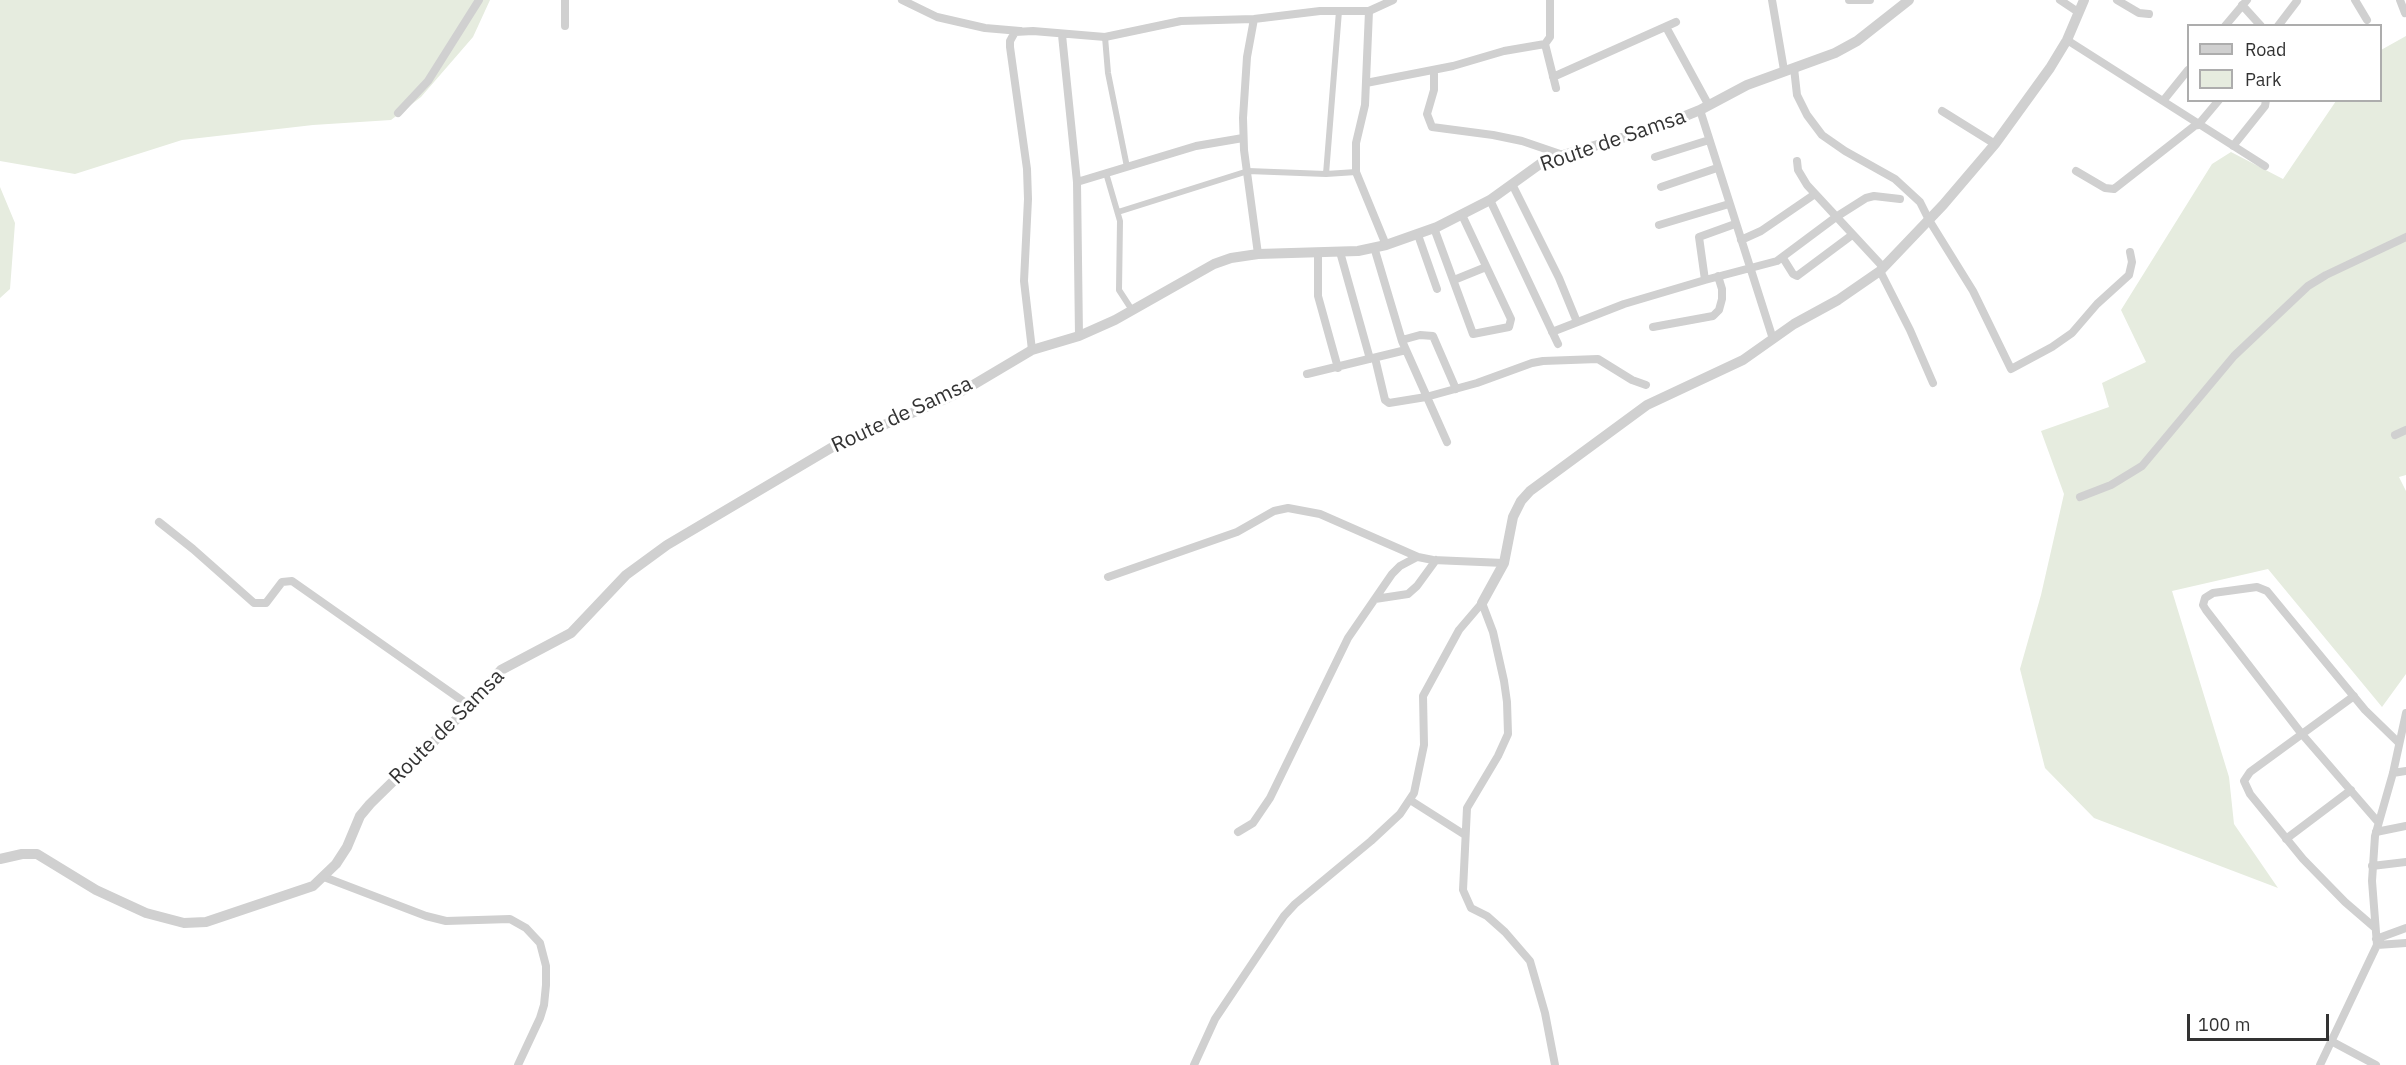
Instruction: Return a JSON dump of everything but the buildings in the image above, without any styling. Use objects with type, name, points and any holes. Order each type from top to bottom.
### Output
[{"type":"street","points":[[398,113],[428,81],[479,0]]},
{"type":"street","points":[[566,0],[566,26]]},
{"type":"street","points":[[902,0],[937,17],[985,28],[1106,37],[1181,21],[1254,19],[1303,12],[1339,10],[1369,11],[1393,0]]},
{"type":"street","points":[[1550,0],[1550,36],[1545,44],[1556,88]]},
{"type":"street","points":[[1772,0],[1789,69],[1797,95],[1807,115],[1822,135],[1903,185],[1920,202],[1973,291],[2011,369],[2073,333],[2097,304],[2128,275],[2132,262],[2130,252]]},
{"type":"street","points":[[1849,0],[1870,0]]},
{"type":"street","name":"Route de Samsa","points":[[0,859],[22,854],[37,854],[96,890],[146,913],[184,923],[206,922],[313,886],[341,858],[365,810],[470,706],[501,670],[571,633],[626,575],[667,545],[836,444],[951,396],[1032,350],[1078,336],[1132,310],[1214,264],[1231,258],[1258,254],[1340,252],[1374,247],[1434,228],[1490,200],[1539,164],[1563,155],[1620,140],[1704,107],[1789,69],[1835,53],[1851,44],[1909,0]]},
{"type":"street","points":[[2060,0],[2078,12]]},
{"type":"street","points":[[1194,1065],[1215,1019],[1284,916],[1295,904],[1371,841],[1400,814],[1410,800],[1418,782],[1424,745],[1423,696],[1429,681],[1459,630],[1482,603],[1504,563],[1512,521],[1521,501],[1530,491],[1647,405],[1743,360],[1794,324],[1851,292],[1881,269],[1929,220],[1995,144],[2050,68],[2067,40],[2084,0]]},
{"type":"street","points":[[2117,0],[2139,13],[2149,14]]},
{"type":"street","points":[[2355,0],[2367,20]]},
{"type":"street","points":[[2400,0],[2405,13]]},
{"type":"street","points":[[2279,24],[2297,1]]},
{"type":"street","points":[[2228,24],[2245,3],[2260,24]]},
{"type":"street","points":[[1326,174],[1339,10]]},
{"type":"street","points":[[1369,11],[1365,105],[1356,143],[1356,172],[1386,245]]},
{"type":"street","points":[[1254,19],[1245,78],[1243,138],[1258,254]]},
{"type":"street","points":[[1553,77],[1676,22]]},
{"type":"street","points":[[1666,27],[1704,107],[1709,140],[1717,168],[1773,339]]},
{"type":"street","points":[[1020,31],[1015,32],[1012,36],[1010,47],[1027,168],[1028,199],[1024,281],[1032,350]]},
{"type":"street","points":[[1062,35],[1077,182],[1078,336]]},
{"type":"street","points":[[1106,37],[1108,73],[1127,167]]},
{"type":"street","points":[[2067,40],[2265,166]]},
{"type":"street","points":[[1366,83],[1434,70],[1504,51],[1545,44]]},
{"type":"street","points":[[1434,70],[1434,90],[1427,114],[1432,128],[1493,135],[1522,141],[1563,155]]},
{"type":"street","points":[[2163,101],[2187,71]]},
{"type":"street","points":[[2076,171],[2105,188],[2114,189],[2198,124],[2217,102]]},
{"type":"street","points":[[2233,146],[2265,106],[2266,102]]},
{"type":"street","points":[[1942,111],[1995,144]]},
{"type":"street","points":[[1077,182],[1196,146],[1243,138]]},
{"type":"street","points":[[1655,157],[1709,140]]},
{"type":"street","points":[[1797,161],[1803,178],[1815,194],[1881,269],[1933,383]]},
{"type":"street","points":[[1661,187],[1717,168]]},
{"type":"street","points":[[1118,212],[1248,171],[1326,174],[1356,172]]},
{"type":"street","points":[[1106,173],[1122,233],[1118,283],[1132,310]]},
{"type":"street","points":[[1512,184],[1559,278],[1577,322]]},
{"type":"street","points":[[1741,240],[1761,231],[1815,194]]},
{"type":"street","points":[[1552,332],[1624,304],[1777,261],[1836,217],[1866,198],[1874,196],[1900,200]]},
{"type":"street","points":[[1490,200],[1558,344]]},
{"type":"street","points":[[1659,225],[1729,204]]},
{"type":"street","points":[[1434,228],[1473,334],[1509,327],[1510,319],[1462,214]]},
{"type":"street","points":[[1705,280],[1699,237],[1735,224]]},
{"type":"street","points":[[1418,234],[1437,289]]},
{"type":"street","points":[[1783,258],[1797,276],[1852,235]]},
{"type":"street","points":[[2080,497],[2111,485],[2142,466],[2234,356],[2308,286],[2406,237]]},
{"type":"street","points":[[1374,247],[1402,340],[1447,442]]},
{"type":"street","points":[[1340,252],[1386,401],[1392,403],[1426,397],[1532,363],[1587,358],[1598,359],[1632,380],[1646,385]]},
{"type":"street","points":[[1318,253],[1318,296],[1338,368]]},
{"type":"street","points":[[1454,280],[1486,267]]},
{"type":"street","points":[[1653,327],[1713,316],[1719,310],[1722,299],[1718,276]]},
{"type":"street","points":[[1402,340],[1420,335],[1433,336],[1456,389]]},
{"type":"street","points":[[1306,374],[1406,350]]},
{"type":"street","points":[[2395,435],[2406,430]]},
{"type":"street","points":[[1108,577],[1238,532],[1274,511],[1288,508],[1320,514],[1417,557],[1504,563]]},
{"type":"street","points":[[159,522],[194,549],[254,603],[266,603],[282,582],[292,581],[470,706]]},
{"type":"street","points":[[1238,832],[1253,823],[1270,798],[1348,638],[1400,566],[1417,557]]},
{"type":"street","points":[[1376,598],[1408,594],[1417,586],[1436,560]]},
{"type":"street","points":[[2320,1065],[2376,942],[2372,866],[2376,832],[2393,773],[2402,751],[2399,743],[2354,696],[2267,591],[2257,587],[2208,595],[2204,600],[2204,607],[2301,733],[2378,822]]},
{"type":"street","points":[[1482,603],[1493,632],[1504,681],[1508,734],[1490,771],[1470,802],[1465,835],[1463,880],[1466,898],[1471,908],[1487,916],[1505,932],[1530,961],[1545,1013],[1555,1065]]},
{"type":"street","points":[[2354,696],[2250,772],[2244,781],[2250,794],[2286,839],[2345,902],[2374,927]]},
{"type":"street","points":[[2399,743],[2406,713]]},
{"type":"street","points":[[2393,773],[2406,771]]},
{"type":"street","points":[[2286,839],[2350,790]]},
{"type":"street","points":[[1410,800],[1465,835]]},
{"type":"street","points":[[2376,832],[2406,826]]},
{"type":"street","points":[[2372,866],[2406,862]]},
{"type":"street","points":[[324,877],[436,918],[469,921],[510,919],[526,928],[540,943],[546,966],[546,985],[540,1018],[518,1065]]},
{"type":"street","points":[[2376,942],[2406,928]]},
{"type":"street","points":[[2376,942],[2406,943]]},
{"type":"street","points":[[2331,1041],[2376,1065]]},
{"type":"green space","points":[[0,0],[490,0],[473,37],[421,97],[391,120],[313,125],[182,140],[75,174],[0,161]]},
{"type":"green space","points":[[2406,36],[2406,475],[2399,477],[2406,491],[2406,674],[2382,707],[2268,569],[2172,591],[2229,777],[2234,824],[2278,888],[2094,818],[2045,768],[2020,669],[2041,595],[2064,494],[2041,431],[2109,407],[2102,383],[2146,362],[2121,310],[2212,164],[2231,152],[2283,179],[2335,102],[2382,102],[2382,49]]},
{"type":"green space","points":[[0,187],[15,223],[10,289],[0,298]]}]
